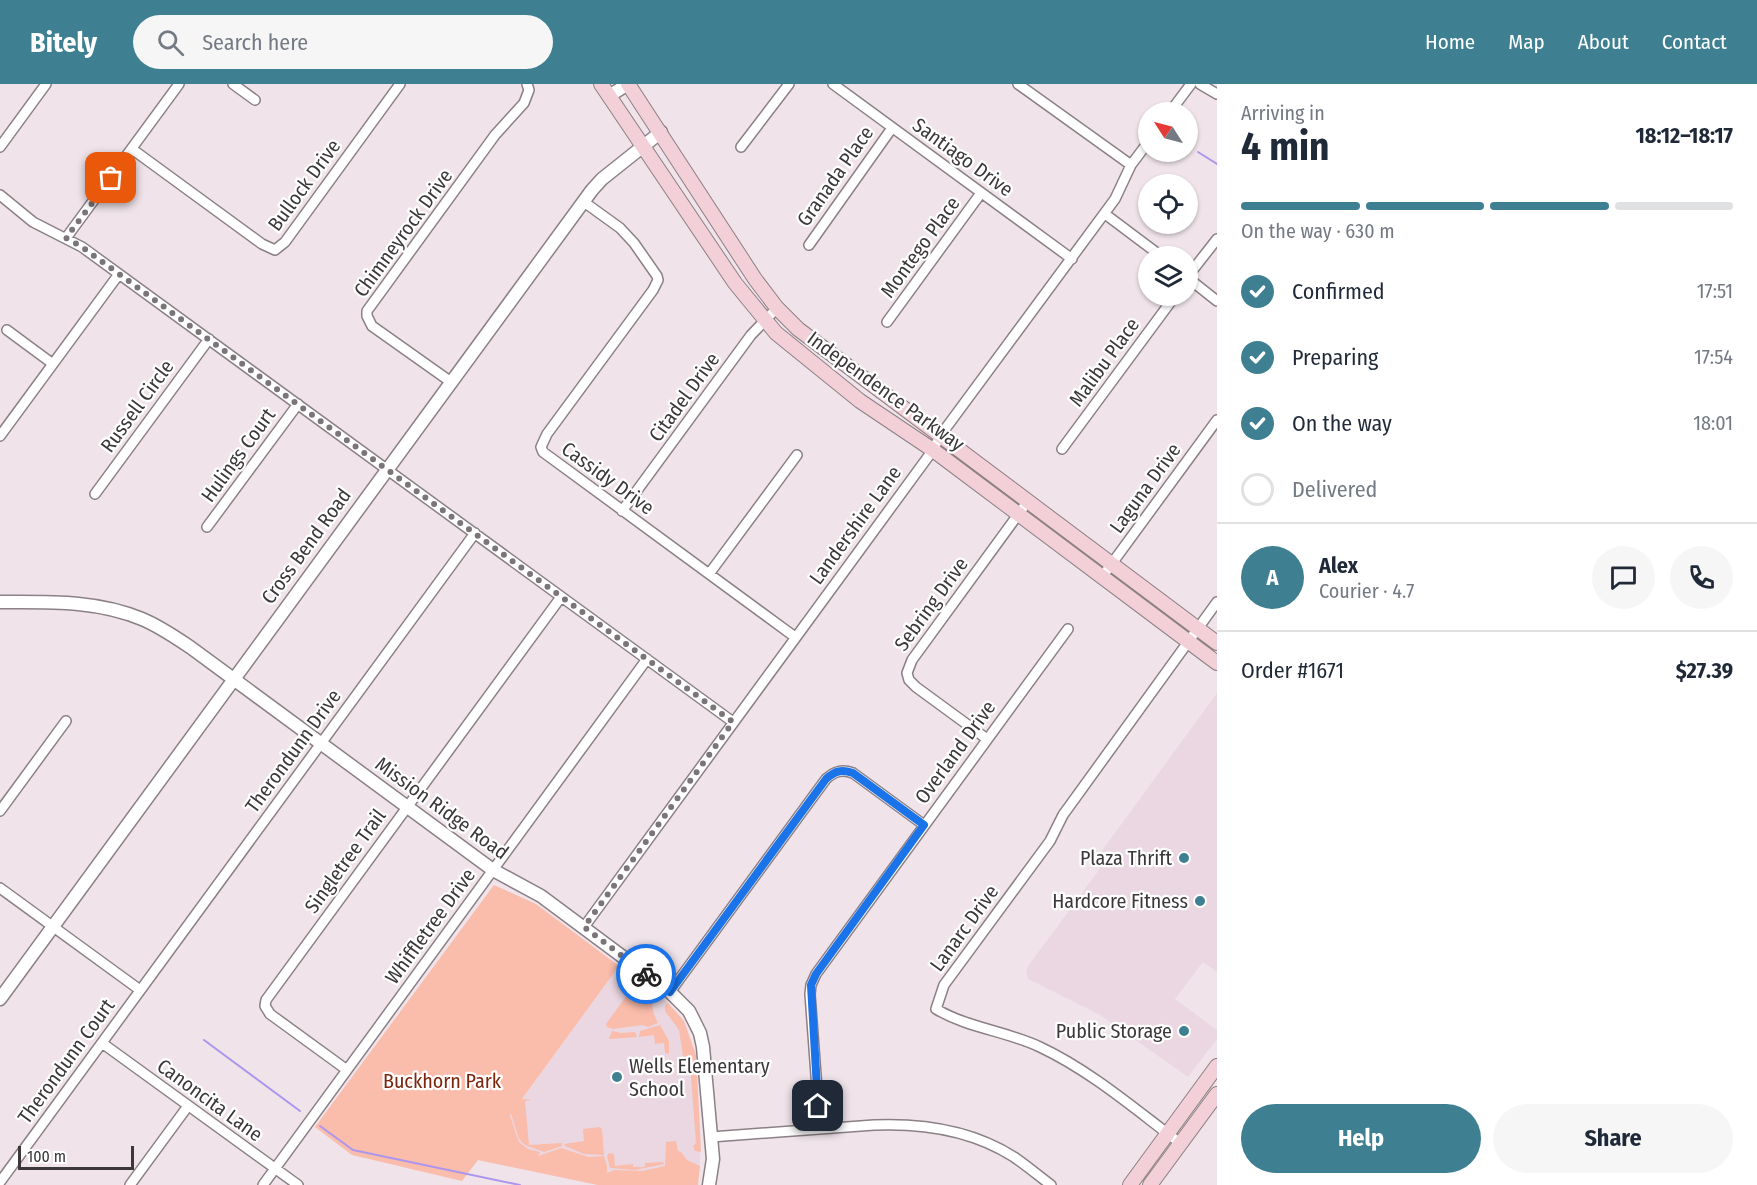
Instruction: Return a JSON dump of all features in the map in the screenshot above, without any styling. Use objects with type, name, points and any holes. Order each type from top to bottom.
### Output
[{"type":"main road","name":"Independence Parkway","points":[[601,84],[735,283],[776,333],[860,401],[933,450],[1217,663]]},
{"type":"main road","name":"Independence Parkway","points":[[628,84],[755,279],[777,308],[807,338],[1217,643]]},
{"type":"main road","points":[[1130,1185],[1217,1066]]},
{"type":"main road","points":[[1150,1185],[1217,1094]]},
{"type":"street","points":[[0,147],[46,84]]},
{"type":"street","points":[[66,238],[179,84]]},
{"type":"street","points":[[233,84],[255,100]]},
{"type":"street","name":"Bullock Drive","points":[[132,149],[262,244],[275,250],[285,242],[400,84]]},
{"type":"street","name":"Chimneyrock Drive","points":[[450,382],[372,326],[366,316],[367,311],[495,135],[524,103],[529,90],[527,84]]},
{"type":"street","points":[[609,96],[628,84]]},
{"type":"street","points":[[741,147],[789,84]]},
{"type":"street","name":"Santiago Drive","points":[[833,84],[1072,259]]},
{"type":"street","points":[[1018,84],[1131,165]]},
{"type":"street","points":[[1178,102],[1191,84]]},
{"type":"street","points":[[1200,84],[1217,94]]},
{"type":"street","name":"Granada Place","points":[[809,245],[892,128]]},
{"type":"street","name":"Cross Bend Road","points":[[0,999],[584,201],[602,179],[661,132]]},
{"type":"street","name":"Landershire Lane","points":[[584,927],[933,450],[940,436],[1105,214],[1138,156]]},
{"type":"street","name":"Montego Place","points":[[887,322],[981,193]]},
{"type":"street","points":[[0,195],[33,222],[82,247],[733,722]]},
{"type":"street","name":"Cassidy Drive","points":[[584,201],[627,234],[656,272],[658,280],[547,434],[541,447],[546,455],[795,637]]},
{"type":"street","points":[[1105,214],[1148,246]]},
{"type":"street","points":[[1198,264],[1217,239]]},
{"type":"street","points":[[0,436],[119,274]]},
{"type":"street","points":[[1198,285],[1217,301]]},
{"type":"street","name":"Malibu Place","points":[[1062,449],[1168,306]]},
{"type":"street","name":"Citadel Drive","points":[[622,511],[764,320],[777,308]]},
{"type":"street","points":[[7,330],[53,364]]},
{"type":"street","name":"Russell Circle","points":[[94,494],[208,339]]},
{"type":"street","name":"Hulings Court","points":[[207,527],[298,404]]},
{"type":"street","name":"Laguna Drive","points":[[1102,577],[1217,420]]},
{"type":"street","points":[[709,574],[797,454]]},
{"type":"street","name":"Sebring Drive","points":[[987,739],[916,687],[909,680],[907,673],[912,660],[1028,501]]},
{"type":"street","name":"Therondunn Drive","points":[[140,990],[475,533]]},
{"type":"street","name":"Singletree Trail","points":[[347,1070],[270,1014],[265,1006],[266,1000],[561,597]]},
{"type":"street","name":"Mission Ridge Road","points":[[0,602],[93,605],[143,619],[176,638],[493,870],[541,896],[670,992],[689,1011],[699,1033],[706,1062],[713,1159],[709,1185]]},
{"type":"street","points":[[1188,641],[1217,602]]},
{"type":"street","name":"Overland Drive","points":[[820,1129],[811,985],[816,974],[1068,629]]},
{"type":"street","name":"Lanarc Drive","points":[[1180,1143],[1064,1059],[1019,1038],[959,1022],[936,1010],[944,985],[1050,841],[1063,815],[1188,641]]},
{"type":"street","name":"Whiffletree Drive","points":[[263,1185],[647,659]]},
{"type":"street","points":[[0,811],[66,721]]},
{"type":"street","points":[[670,992],[826,779],[833,773],[839,770],[853,773],[924,825]]},
{"type":"street","points":[[0,888],[140,990]]},
{"type":"street","name":"Therondunn Court","points":[[0,1182],[140,990]]},
{"type":"street","name":"Canoncita Lane","points":[[102,1043],[298,1185]]},
{"type":"street","points":[[130,1185],[188,1106]]},
{"type":"street","points":[[711,1137],[895,1124],[949,1130],[1001,1150],[1051,1185]]},
{"type":"shaded area","points":[[1217,693],[1217,972],[1203,962],[1175,999],[1217,1030],[1217,1039],[1188,1077],[1100,1015],[1028,979],[1026,973],[1028,966],[1099,870],[1101,852]]},
{"type":"shaded area","name":"Wells Elementary School","points":[[619,966],[669,1004],[684,1021],[696,1055],[701,1146],[698,1185],[598,1185],[478,1160]]},
{"type":"green space","name":"Buckhorn Park","points":[[494,885],[536,904],[619,966],[522,1099],[532,1100],[525,1101],[529,1145],[562,1143],[562,1146],[544,1152],[525,1145],[519,1139],[511,1114],[519,1142],[528,1149],[540,1152],[538,1156],[561,1148],[589,1157],[604,1156],[607,1173],[614,1170],[642,1171],[665,1166],[666,1142],[676,1141],[678,1151],[687,1160],[700,1166],[698,1185],[598,1185],[478,1160],[462,1181],[352,1155],[315,1127]]},
{"type":"green space","points":[[638,980],[656,994],[652,1005],[658,1023],[648,1027],[642,1025],[613,1029],[607,1027],[606,1024]]},
{"type":"green space","points":[[668,1003],[684,1021],[696,1055],[701,1152],[695,1151],[693,1146],[696,1143],[690,1063],[683,1056],[679,1030],[665,1011],[665,1005]]},
{"type":"green space","points":[[660,1025],[669,1041],[669,1054],[665,1053],[664,1043],[655,1044],[654,1035],[639,1037],[640,1031]]},
{"type":"green space","points":[[612,1031],[635,1032],[637,1037],[609,1039]]},
{"type":"green space","points":[[600,1127],[604,1155],[584,1154],[565,1146],[564,1144],[584,1141],[583,1129]]},
{"type":"green space","points":[[609,1153],[614,1154],[615,1166],[633,1164],[633,1167],[645,1167],[645,1163],[663,1162],[664,1164],[635,1170],[610,1168],[607,1156]]},
{"type":"waterway","points":[[1198,152],[1217,164]]},
{"type":"waterway","points":[[204,1040],[300,1111]]},
{"type":"waterway","points":[[320,1126],[353,1150],[520,1185]]},
{"type":"way so far","points":[[111,178],[66,238],[82,247],[733,722],[584,927],[646,974]]},
{"type":"place","name":"Plaza Thrift","points":[[1184,858]]},
{"type":"place","name":"Hardcore Fitness","points":[[1200,901]]},
{"type":"place","name":"Public Storage","points":[[1184,1031]]},
{"type":"place","name":"Wells Elementary School","points":[[617,1077]]},
{"type":"route","points":[[646,974],[670,992],[826,779],[833,773],[839,770],[853,773],[924,825],[816,974],[811,985],[818,1106]]}]
